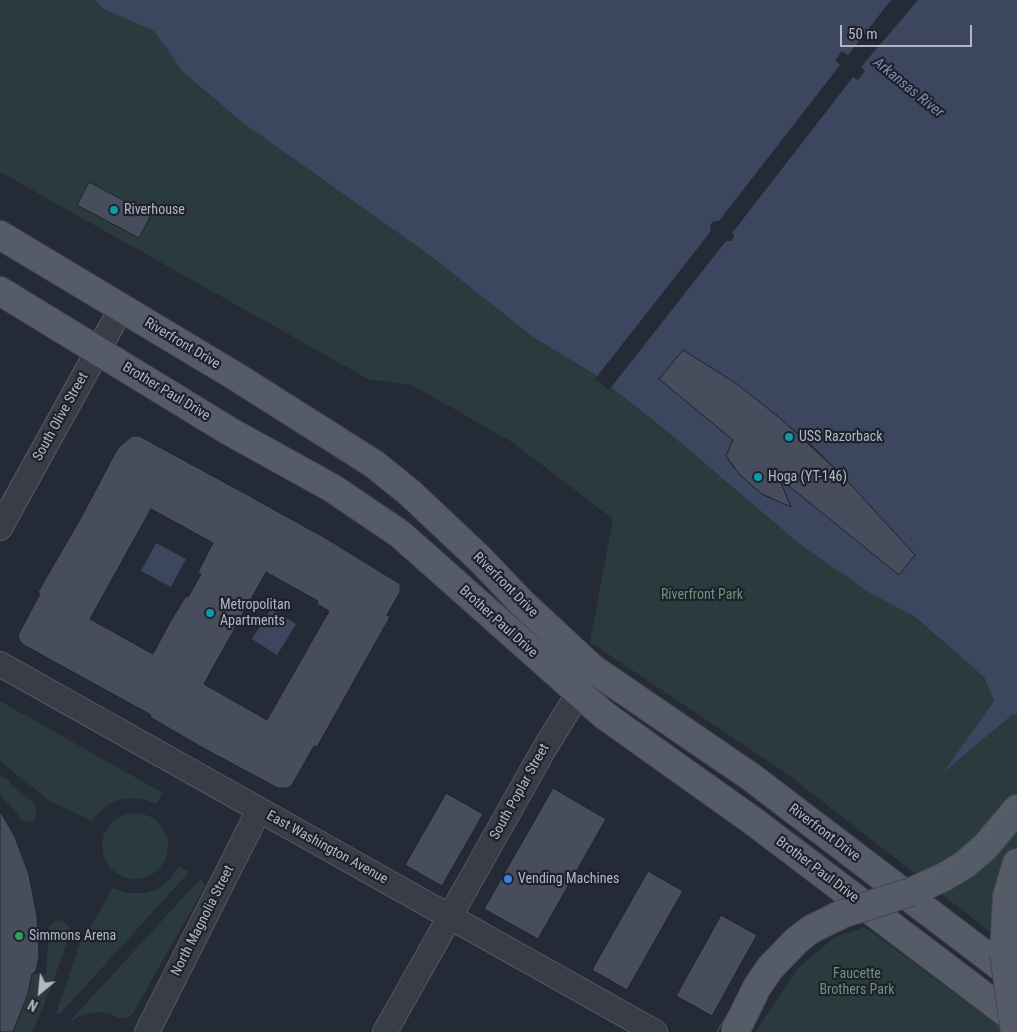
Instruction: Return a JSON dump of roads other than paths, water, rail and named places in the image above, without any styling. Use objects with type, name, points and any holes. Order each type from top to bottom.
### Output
[{"type":"main road","name":"Riverfront Drive","points":[[0,235],[122,307],[374,464],[417,500],[480,559],[522,603],[593,669],[751,777],[1017,978]]},
{"type":"main road","points":[[0,291],[98,351]]},
{"type":"main road","name":"Brother Paul Drive","points":[[98,351],[229,431],[332,488],[400,534],[604,715],[753,822],[1017,1021]]},
{"type":"main road","points":[[735,1032],[757,987],[770,968],[796,941],[818,926],[842,914],[911,892],[944,877],[985,847],[1017,809]]},
{"type":"main road","points":[[1014,1032],[1004,953],[1004,927],[1007,896],[1017,863]]},
{"type":"street","name":"South Olive Street","points":[[0,528],[122,307]]},
{"type":"street","name":"East Washington Avenue","points":[[0,664],[655,1032]]},
{"type":"street","name":"South Poplar Street","points":[[385,1032],[543,751],[593,669]]},
{"type":"street","name":"North Magnolia Street","points":[[147,1032],[259,810]]},
{"type":"water","name":"Arkansas River","points":[[95,0],[1017,0],[1017,715],[1013,714],[943,773],[994,701],[984,677],[914,616],[870,593],[801,545],[663,428],[594,374],[533,337],[428,254],[243,123],[183,72],[154,31],[105,10]],"holes":[[[692,356],[737,384],[809,442],[875,512]],[[726,456],[789,505],[769,498],[754,488],[732,466]]]},
{"type":"water","points":[[156,543],[186,559],[171,587],[141,571]]},
{"type":"water","points":[[271,609],[296,624],[277,655],[252,639]]},
{"type":"tram line","points":[[717,1032],[754,970],[777,942],[808,920],[830,909],[908,885],[947,865],[984,835],[1017,796]]},
{"type":"place","name":"Riverhouse","points":[[114,210]]},
{"type":"place","name":"USS Razorback","points":[[789,437]]},
{"type":"place","name":"Hoga (YT-146)","points":[[758,477]]},
{"type":"place","name":"Metropolitan Apartments","points":[[210,613]]},
{"type":"place","name":"Vending Machines","points":[[508,879]]},
{"type":"place","name":"Simmons Arena","points":[[19,936]]},
{"type":"park label","name":"Riverfront Park","points":[[702,595]]},
{"type":"park label","name":"Faucette Brothers Park","points":[[857,982]]}]
